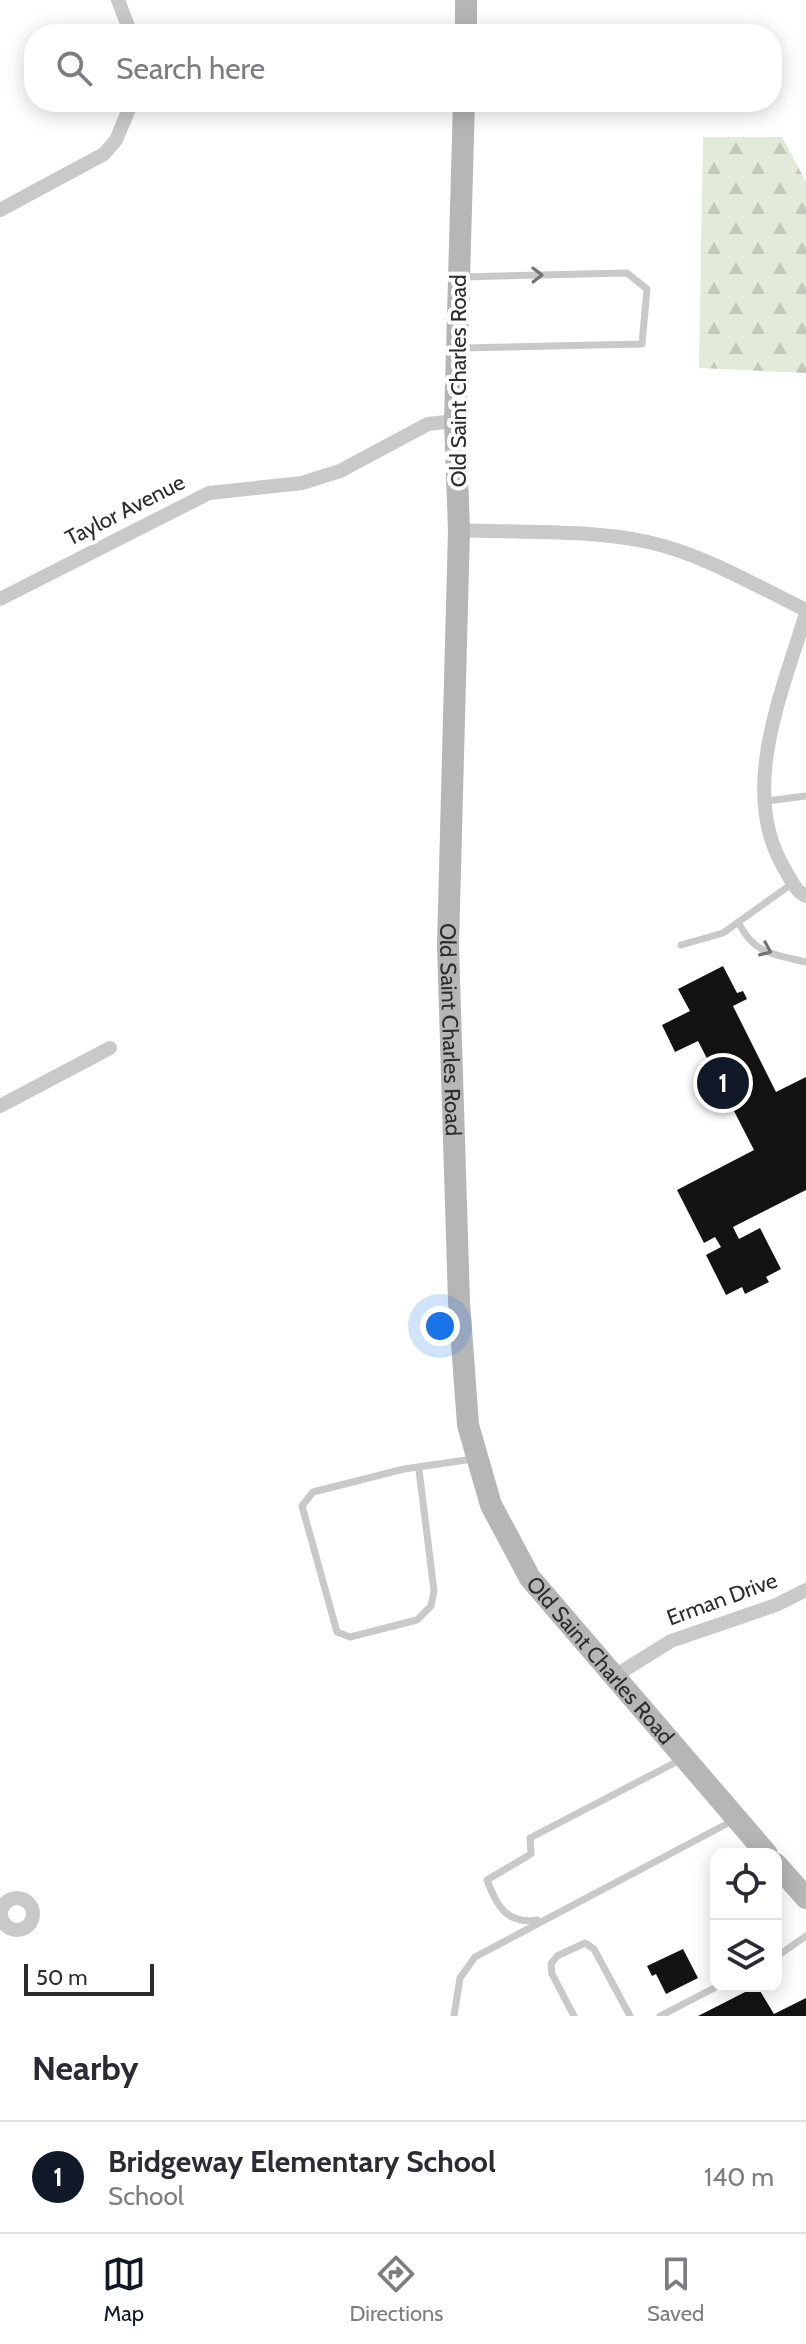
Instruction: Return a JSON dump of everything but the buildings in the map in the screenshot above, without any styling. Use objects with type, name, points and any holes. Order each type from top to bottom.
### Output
[{"type":"street","points":[[118,0],[127,24]]},
{"type":"street","points":[[466,0],[466,24]]},
{"type":"street","points":[[0,210],[104,154],[116,140],[128,112]]},
{"type":"street","name":"Old Saint Charles Road","points":[[464,112],[455,421],[459,530],[448,945],[464,1396],[475,1459],[502,1530],[530,1578],[762,1848]]},
{"type":"street","name":"Taylor Avenue","points":[[0,599],[209,493],[302,483],[340,471],[428,424],[455,421]]},
{"type":"street","points":[[459,530],[649,542],[695,558],[806,612],[764,765],[767,801],[780,861],[799,893],[806,896]]},
{"type":"street","points":[[0,1106],[110,1048]]},
{"type":"street","name":"Erman Drive","points":[[613,1677],[671,1641],[776,1605],[806,1590]]},
{"type":"street","points":[[782,1871],[806,1898]]},
{"type":"lane","points":[[457,348],[642,344],[647,289],[627,273],[459,277]]},
{"type":"lane","points":[[767,801],[806,796]]},
{"type":"lane","points":[[681,945],[723,933],[793,883]]},
{"type":"lane","points":[[738,922],[746,939],[762,952],[806,962]]},
{"type":"lane","points":[[419,1470],[434,1591],[431,1606],[417,1620],[350,1637],[337,1632],[302,1506],[305,1499],[313,1492],[404,1469],[419,1470],[475,1459]]},
{"type":"lane","points":[[546,1919],[527,1922],[510,1917],[497,1905],[487,1880],[531,1854],[530,1838],[684,1757]]},
{"type":"lane","points":[[454,2016],[456,1991],[470,1963],[546,1919],[736,1819]]},
{"type":"lane","points":[[782,1953],[806,1936]]},
{"type":"lane","points":[[574,2016],[552,1974],[551,1964],[557,1956],[585,1943],[594,1949],[630,2016]]},
{"type":"lane","points":[[660,2016],[710,1990]]},
{"type":"green space","points":[[703,137],[782,137],[806,182],[806,373],[699,368]]},
{"type":"place","name":"Bridgeway Elementary School","points":[[723,1083]]}]
